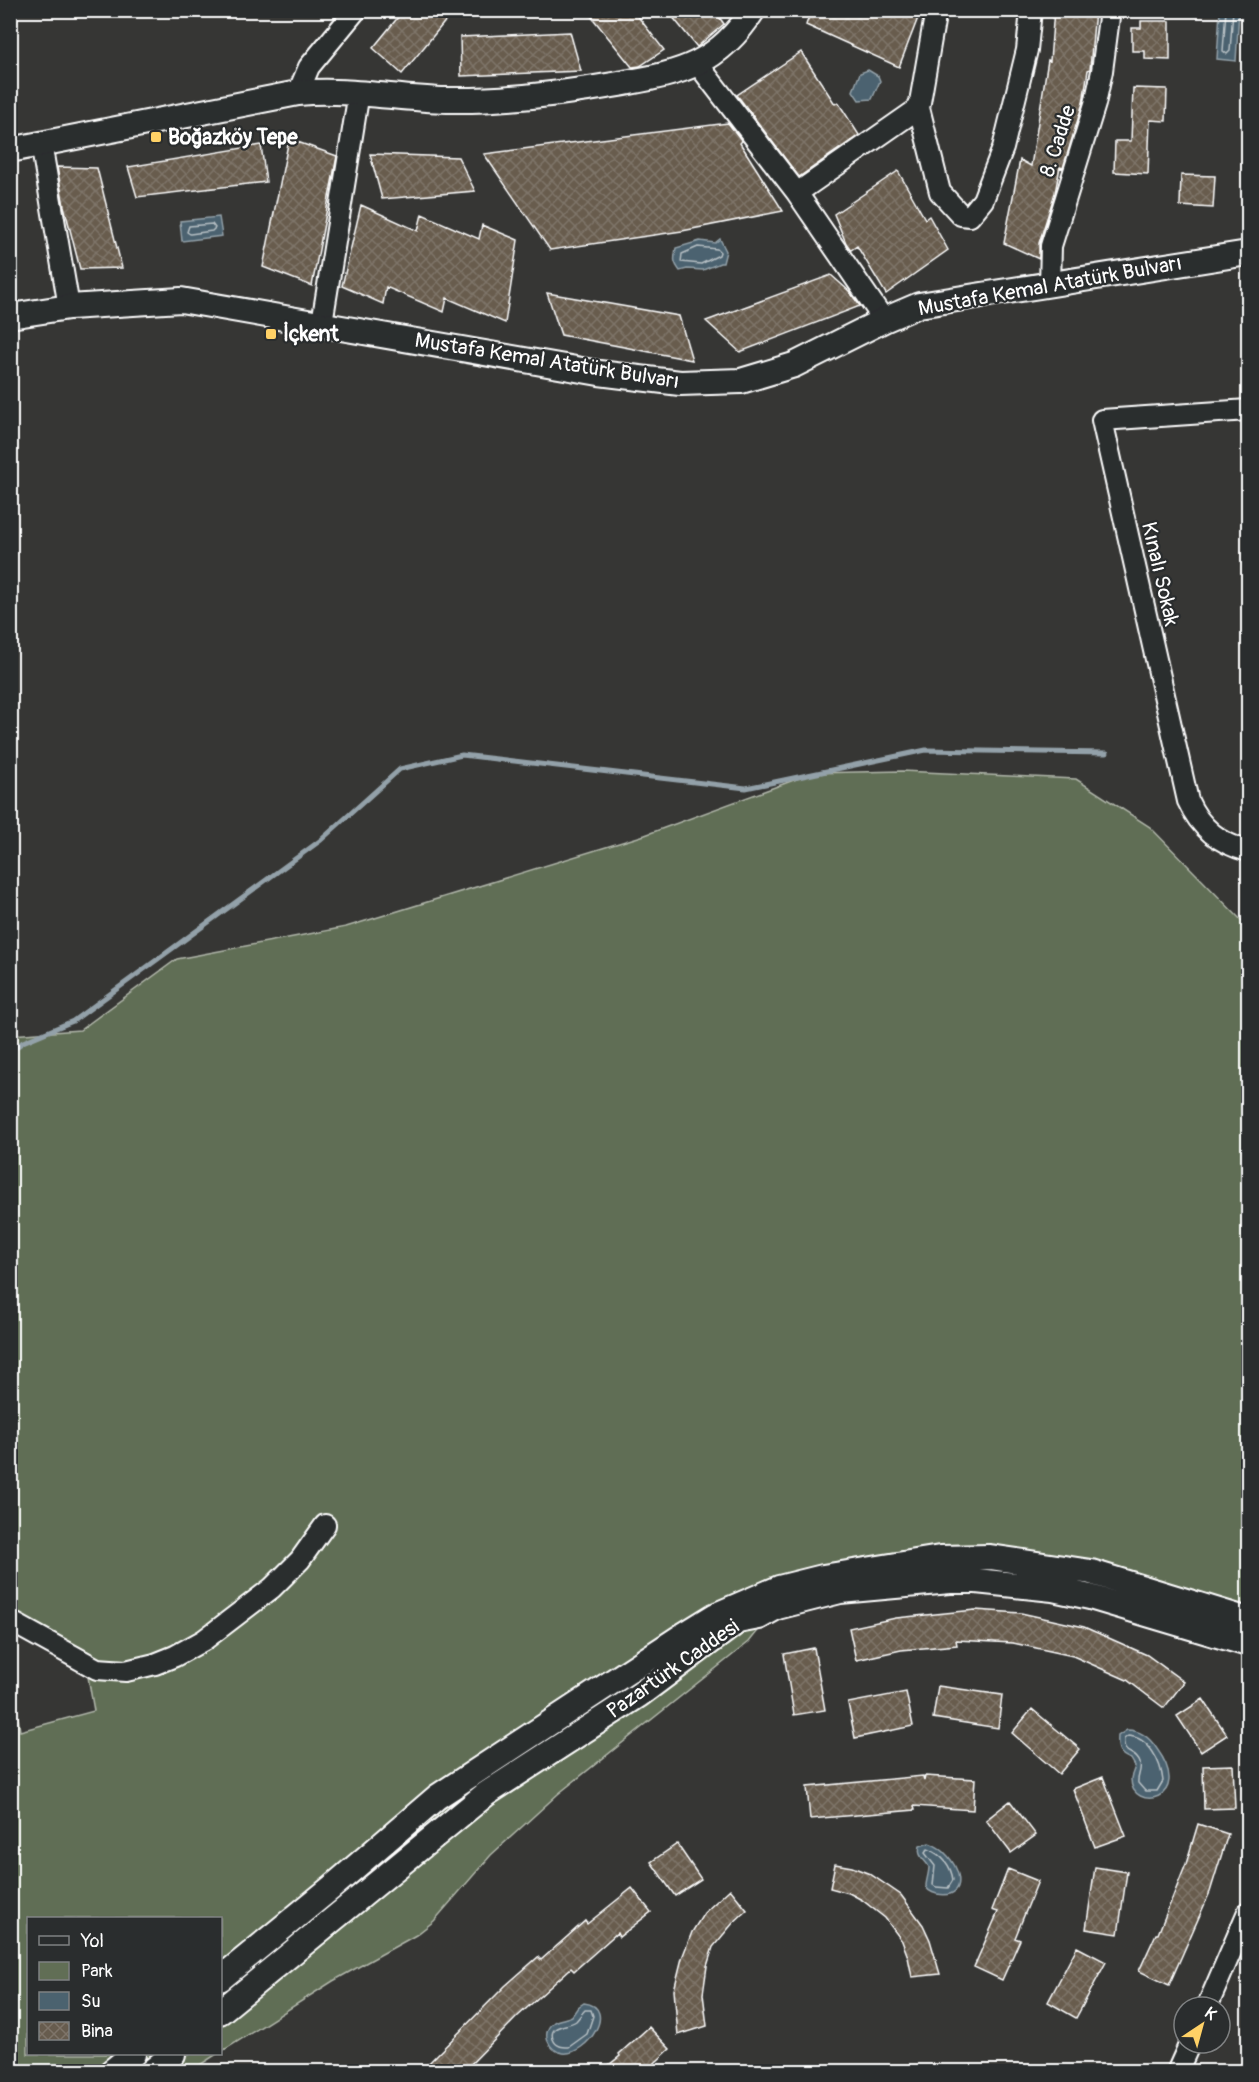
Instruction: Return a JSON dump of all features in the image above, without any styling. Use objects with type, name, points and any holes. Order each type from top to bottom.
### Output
[{"type":"street","points":[[298,93],[309,67],[356,10]]},
{"type":"street","points":[[10,150],[298,93],[339,91],[447,100],[531,96],[641,80],[697,63],[729,40],[753,10]]},
{"type":"street","points":[[936,10],[919,108],[940,192],[962,215],[970,216],[983,200],[1003,148],[1027,50],[1031,10]]},
{"type":"street","name":"8. Cadde","points":[[1050,285],[1051,246],[1095,104],[1110,10]]},
{"type":"street","points":[[697,63],[797,193],[884,320]]},
{"type":"street","points":[[322,323],[359,92]]},
{"type":"street","points":[[797,193],[919,108]]},
{"type":"street","points":[[40,143],[69,307]]},
{"type":"street","name":"Mustafa Kemal Atatürk Bulvarı","points":[[10,316],[69,307],[181,300],[599,373],[680,384],[741,381],[794,365],[919,305],[1248,253]]},
{"type":"street","name":"Kınalı Sokak","points":[[1248,410],[1102,420],[1188,801],[1201,824],[1210,833],[1248,852]]},
{"type":"street","points":[[10,1621],[97,1669],[126,1671],[155,1664],[204,1641],[272,1588],[300,1560],[325,1525]]},
{"type":"street","name":"Pazartürk Caddesi","points":[[222,1977],[437,1797],[690,1630],[716,1615],[779,1588],[823,1577],[940,1558],[990,1557],[1091,1572],[1248,1620]]},
{"type":"street","name":"Pazartürk Caddesi","points":[[222,2010],[486,1794],[639,1695],[738,1621],[759,1617],[777,1607],[840,1591],[950,1581],[976,1581],[1044,1588],[1090,1597],[1248,1644]]},
{"type":"street","points":[[1212,1995],[1248,1912]]},
{"type":"street","points":[[111,2072],[132,2055]]},
{"type":"street","points":[[151,2072],[172,2055]]},
{"type":"street","points":[[1177,2072],[1185,2055]]},
{"type":"green space","points":[[902,771],[1076,779],[1150,827],[1248,927],[1248,1622],[1096,1587],[922,1571],[777,1607],[749,1642],[558,1794],[491,1855],[434,1921],[416,1935],[333,1981],[222,2051],[222,1917],[27,1917],[27,2055],[215,2055],[189,2072],[11,2071],[10,1659],[20,1731],[94,1711],[86,1665],[11,1623],[11,1035],[80,1030],[177,959],[346,927],[645,835],[813,773]]},
{"type":"water","points":[[1220,11],[1239,11],[1236,61],[1217,59]]},
{"type":"water","points":[[868,70],[878,76],[880,81],[872,99],[859,100],[853,91],[860,73]]},
{"type":"water","points":[[219,217],[222,236],[182,241],[180,221]]},
{"type":"water","points":[[720,239],[726,251],[723,263],[703,270],[680,271],[675,260],[676,248],[700,241],[715,243]]},
{"type":"water","points":[[1127,1730],[1136,1731],[1148,1738],[1167,1767],[1169,1780],[1165,1790],[1158,1796],[1149,1798],[1140,1796],[1134,1790],[1131,1779],[1135,1766],[1131,1759],[1121,1753],[1118,1745],[1118,1736]]},
{"type":"water","points":[[929,1843],[948,1856],[958,1875],[959,1884],[956,1890],[949,1894],[935,1894],[927,1888],[929,1867],[919,1850],[920,1846]]},
{"type":"water","points":[[584,2003],[594,2006],[599,2013],[596,2031],[581,2047],[572,2052],[563,2053],[553,2049],[547,2036],[550,2026],[556,2021],[572,2016]]},
{"type":"building","points":[[404,10],[437,10],[447,19],[402,74],[373,48]]},
{"type":"building","points":[[586,10],[633,10],[664,50],[640,66],[632,67]]},
{"type":"building","points":[[667,10],[714,10],[724,24],[697,47]]},
{"type":"building","points":[[811,10],[921,10],[899,67],[806,25]]},
{"type":"building","points":[[1054,10],[1095,10],[1090,69],[1083,103],[1063,168],[1060,167],[1055,193],[1039,243],[1039,259],[1004,243],[1020,160],[1031,166],[1048,60],[1050,61]]},
{"type":"building","points":[[1141,21],[1170,21],[1170,60],[1145,59],[1145,51],[1132,51],[1132,28],[1141,28]]},
{"type":"building","points":[[570,32],[581,71],[461,76],[460,37]]},
{"type":"building","points":[[801,52],[835,104],[838,102],[859,135],[799,177],[737,95]]},
{"type":"building","points":[[1133,88],[1167,89],[1166,121],[1150,120],[1148,174],[1114,172],[1115,141],[1131,141]]},
{"type":"building","points":[[728,123],[742,141],[740,143],[783,211],[682,231],[550,250],[484,154]]},
{"type":"building","points":[[289,139],[337,156],[312,286],[263,267]]},
{"type":"building","points":[[261,145],[266,182],[137,197],[128,167]]},
{"type":"building","points":[[370,154],[458,157],[475,191],[382,199]]},
{"type":"building","points":[[57,167],[97,168],[122,268],[80,269]]},
{"type":"building","points":[[898,171],[925,219],[929,216],[948,250],[886,294],[857,246],[851,250],[846,243],[834,214]]},
{"type":"building","points":[[1181,175],[1215,176],[1213,208],[1180,206]]},
{"type":"building","points":[[361,205],[418,231],[422,214],[479,239],[482,225],[518,240],[505,323],[447,298],[444,312],[386,287],[383,304],[342,286]]},
{"type":"building","points":[[831,275],[849,291],[860,306],[740,352],[706,321]]},
{"type":"building","points":[[547,293],[679,316],[692,360],[561,335]]},
{"type":"building","points":[[975,1610],[1021,1613],[1084,1627],[1147,1655],[1184,1682],[1164,1708],[1127,1680],[1073,1656],[1013,1643],[956,1640],[957,1645],[901,1650],[856,1660],[849,1628],[896,1618]]},
{"type":"building","points":[[814,1648],[825,1710],[794,1715],[784,1654]]},
{"type":"building","points":[[938,1686],[1002,1695],[998,1728],[933,1718]]},
{"type":"building","points":[[906,1692],[913,1726],[855,1738],[848,1703]]},
{"type":"building","points":[[1203,1699],[1227,1735],[1201,1752],[1177,1716]]},
{"type":"building","points":[[1032,1709],[1080,1749],[1059,1774],[1012,1733]]},
{"type":"building","points":[[1233,1765],[1235,1808],[1204,1809],[1203,1766]]},
{"type":"building","points":[[923,1776],[924,1781],[925,1776],[975,1779],[973,1810],[914,1806],[915,1810],[810,1819],[807,1787]]},
{"type":"building","points":[[1103,1777],[1126,1836],[1095,1847],[1073,1789]]},
{"type":"building","points":[[1010,1801],[1036,1835],[1011,1853],[986,1820]]},
{"type":"building","points":[[1198,1824],[1228,1834],[1210,1892],[1169,1985],[1139,1971],[1158,1934],[1186,1864]]},
{"type":"building","points":[[677,1844],[701,1879],[675,1896],[651,1862]]},
{"type":"building","points":[[835,1864],[870,1874],[901,1895],[923,1925],[940,1974],[912,1977],[902,1941],[885,1918],[862,1900],[849,1893],[830,1888]]},
{"type":"building","points":[[1095,1867],[1127,1872],[1118,1934],[1086,1929]]},
{"type":"building","points":[[1008,1869],[1038,1881],[1015,1938],[1020,1940],[1002,1980],[974,1967],[998,1912],[992,1910]]},
{"type":"building","points":[[632,1888],[651,1912],[619,1937],[617,1933],[574,1971],[571,1968],[518,2016],[463,2072],[420,2072],[505,1986],[538,1957],[541,1960],[585,1921],[587,1924]]},
{"type":"building","points":[[730,1889],[747,1910],[713,1947],[707,1966],[703,1994],[707,2026],[678,2035],[674,1990],[682,1958],[692,1932],[704,1913]]},
{"type":"building","points":[[1077,1947],[1106,1962],[1076,2018],[1048,2002]]},
{"type":"building","points":[[649,2027],[670,2049],[645,2072],[600,2072],[620,2056],[619,2054]]},
{"type":"waterway","points":[[10,1052],[23,1042],[73,1021],[321,840],[400,769],[462,755],[746,788],[926,750],[1107,753]]},
{"type":"place","name":"Boğazköy Tepe","points":[[156,137]]},
{"type":"place","name":"İçkent","points":[[271,334]]}]
